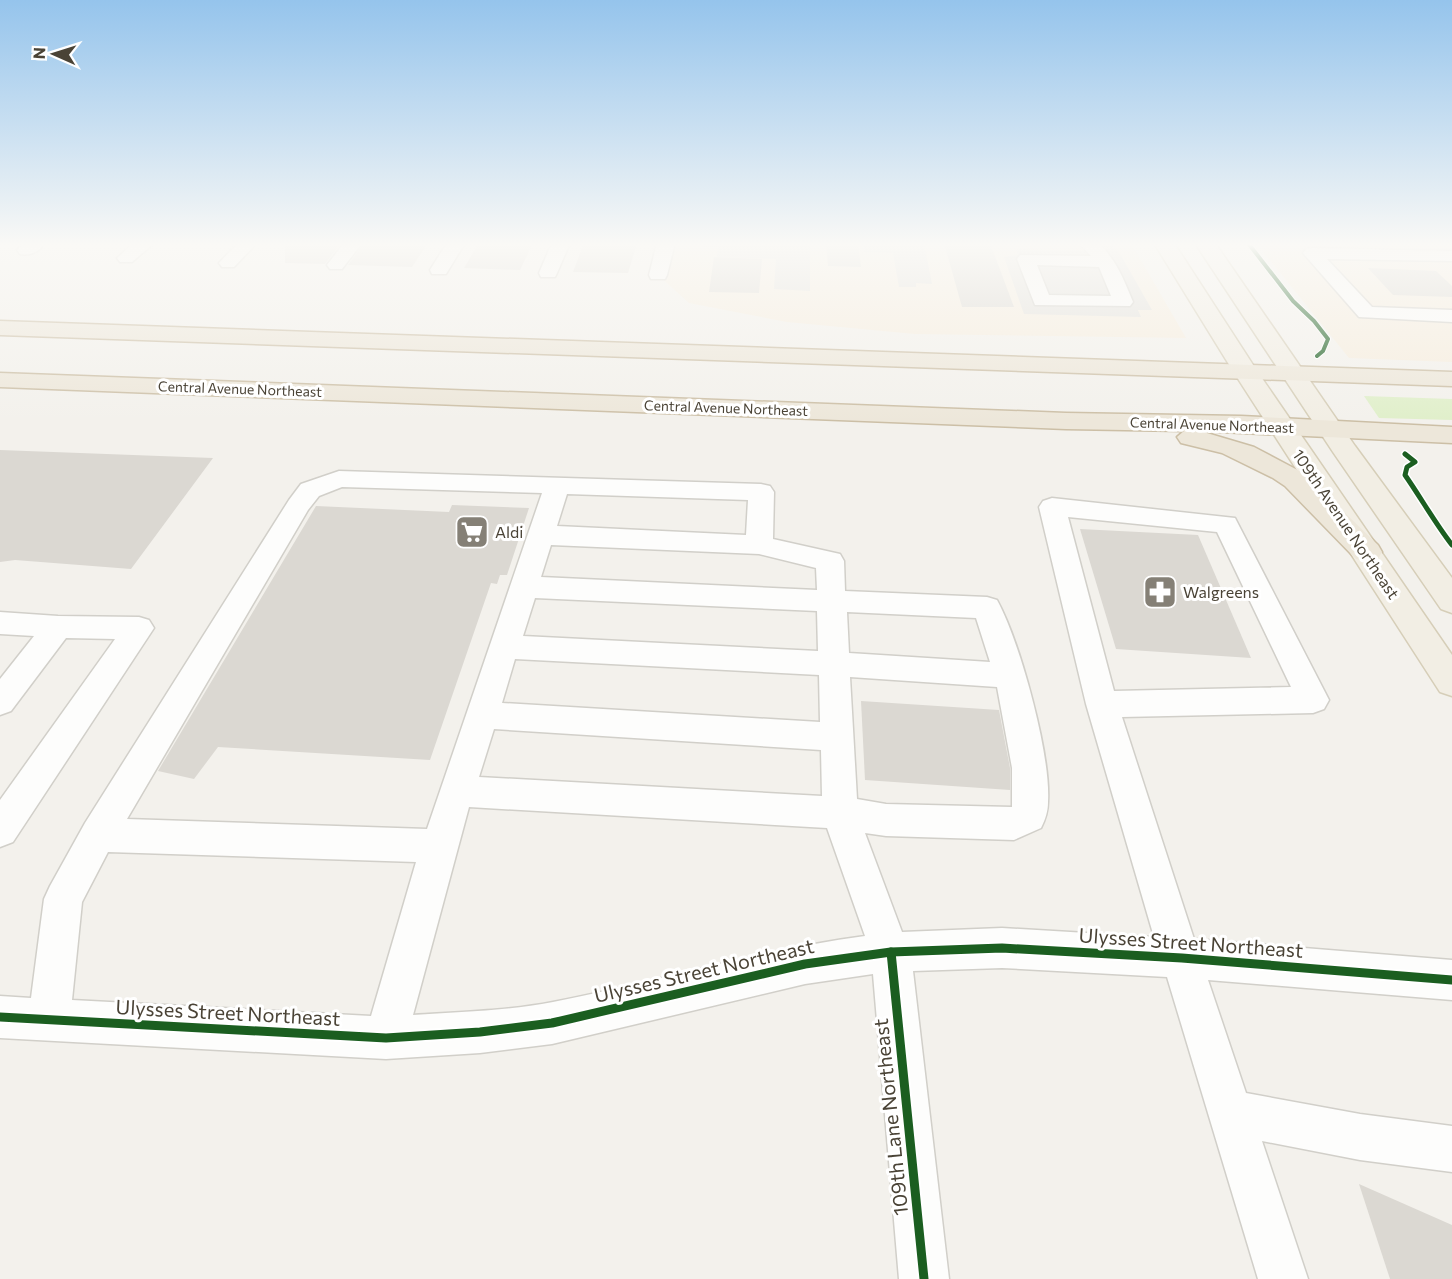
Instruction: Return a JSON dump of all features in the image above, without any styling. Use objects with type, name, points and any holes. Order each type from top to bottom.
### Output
[{"type":"highway","points":[[0,328],[1452,379]]},
{"type":"highway","name":"Central Avenue Northeast","points":[[0,380],[1452,435]]},
{"type":"highway","points":[[1066,420],[1208,440],[1263,460],[1294,480],[1367,552]]},
{"type":"main road","name":"109th Avenue Northeast","points":[[1201,303],[1281,427],[1367,552],[1452,682]]},
{"type":"main road","points":[[1246,303],[1331,430],[1452,601]]},
{"type":"street","points":[[1357,303],[1366,313],[1452,316]]},
{"type":"street","points":[[49,1020],[63,899],[98,835],[309,490],[339,479],[761,492],[759,545],[543,535]]},
{"type":"street","points":[[386,1038],[439,846],[543,535],[557,486]]},
{"type":"street","points":[[1102,704],[1313,700],[1226,524],[1052,507],[1102,704],[1283,1279]]},
{"type":"street","name":"109th Lane Northeast","points":[[759,545],[830,561],[840,813],[872,908],[891,952],[924,1279]]},
{"type":"street","points":[[458,791],[840,813],[886,820],[1014,824],[1028,817],[1031,808],[1028,766],[1010,676],[987,608],[525,586]]},
{"type":"street","points":[[0,623],[58,627],[139,628],[0,830]]},
{"type":"street","points":[[0,702],[58,627]]},
{"type":"street","points":[[505,647],[834,664],[1010,676]]},
{"type":"street","points":[[482,716],[838,737]]},
{"type":"street","points":[[98,835],[439,846]]},
{"type":"street","name":"Ulysses Street Northeast","points":[[0,1017],[386,1038],[480,1032],[552,1023],[795,966],[891,952],[1002,948],[1182,958],[1452,980]]},
{"type":"street","points":[[1231,1113],[1360,1137],[1452,1149]]},
{"type":"shaded area","points":[[689,303],[1166,303],[1186,338],[915,334],[787,322]]},
{"type":"shaded area","points":[[1020,303],[1148,303],[1152,310],[1138,310],[1141,317],[1024,314]]},
{"type":"shaded area","points":[[1304,303],[1452,303],[1452,362],[1349,358]]},
{"type":"green space","points":[[1364,396],[1452,399],[1452,420],[1379,418]]},
{"type":"building","points":[[961,303],[1012,303],[1014,307],[962,307]]},
{"type":"building","points":[[0,450],[213,458],[131,569],[15,560],[0,562]]},
{"type":"building","points":[[452,505],[529,508],[507,575],[500,575],[497,584],[491,583],[430,760],[218,747],[194,779],[158,771],[316,506],[449,512]]},
{"type":"building","name":"Walgreens","points":[[1080,529],[1198,535],[1251,658],[1116,649]]},
{"type":"building","points":[[861,701],[999,710],[1010,768],[1010,790],[865,780]]},
{"type":"building","points":[[1359,1184],[1452,1225],[1452,1279],[1390,1279]]},
{"type":"cycle path","points":[[1295,303],[1314,321],[1328,339],[1323,351],[1317,356]]},
{"type":"cycle path","points":[[1405,454],[1415,462],[1407,467],[1405,475],[1429,509],[1437,526],[1452,545]]},
{"type":"cycle path","points":[[0,1017],[386,1038],[480,1032],[552,1023],[805,964],[891,952],[1002,948],[1182,958],[1452,980]]},
{"type":"cycle path","points":[[891,952],[924,1279]]},
{"type":"place","name":"Aldi","points":[[472,532]]},
{"type":"place","name":"Walgreens","points":[[1160,592]]}]
